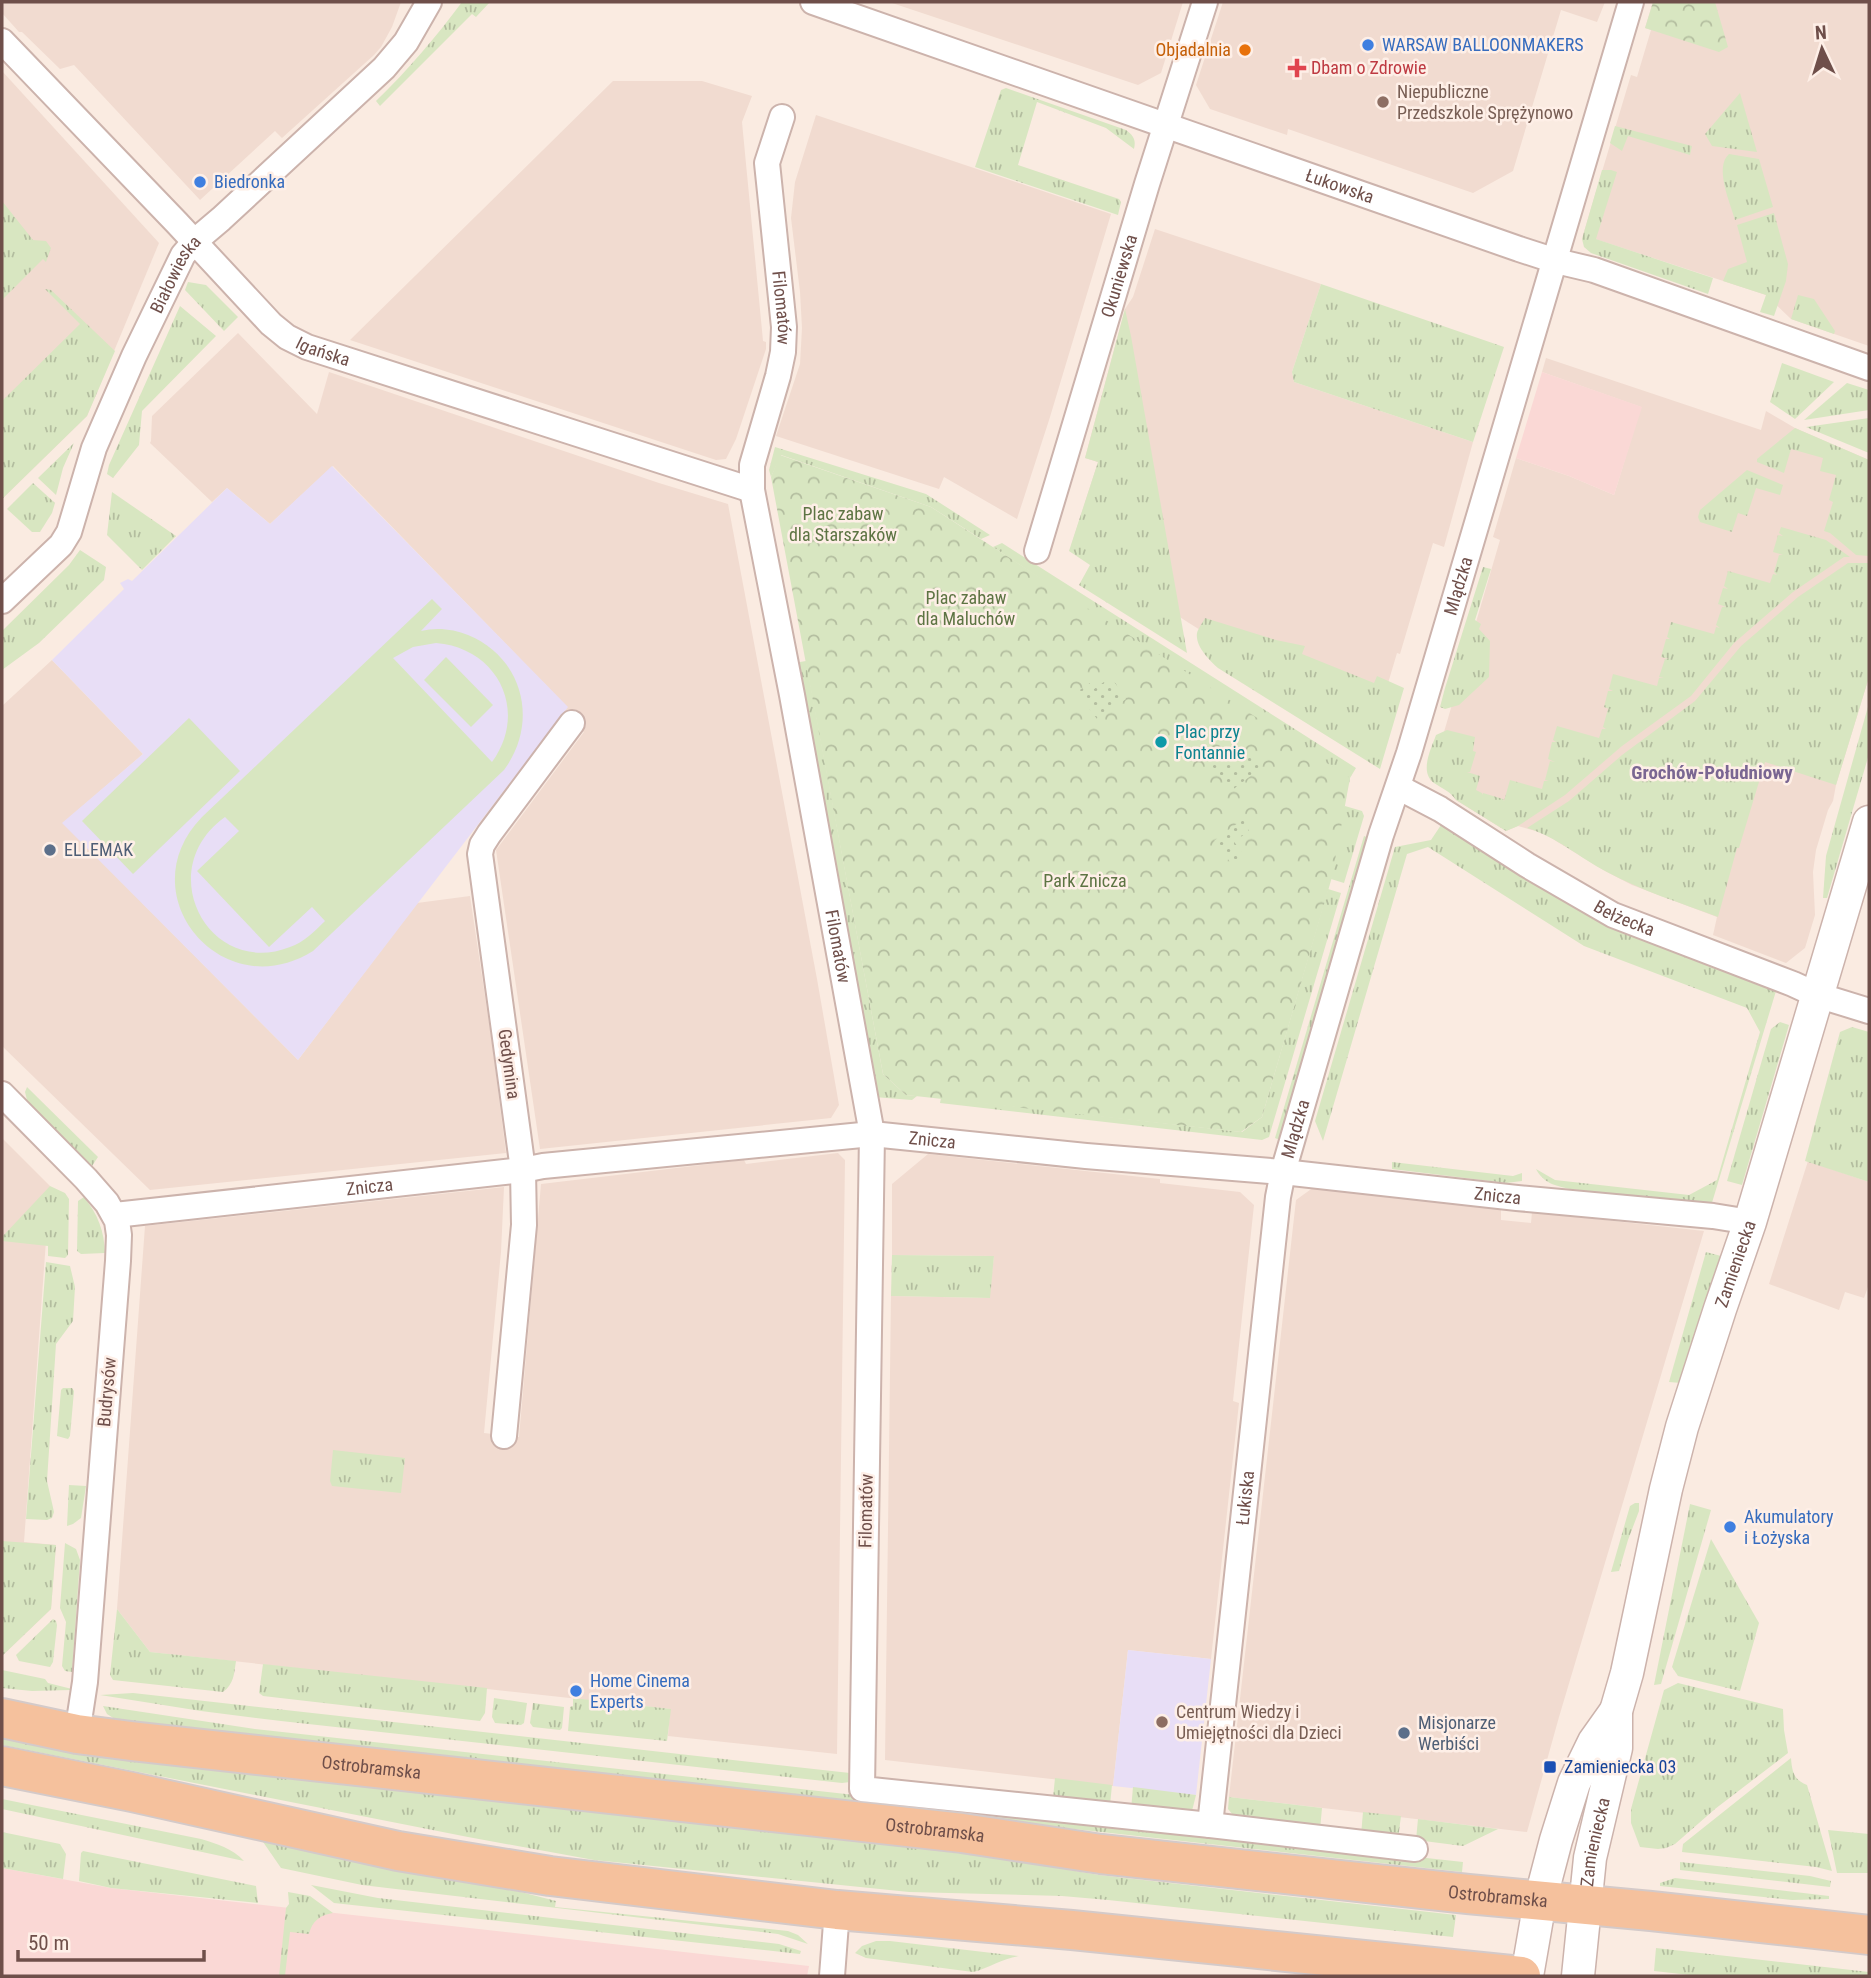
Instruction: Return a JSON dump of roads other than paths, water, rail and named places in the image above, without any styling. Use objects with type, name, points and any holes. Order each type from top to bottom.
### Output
[{"type":"main road","name":"Ostrobramska","points":[[2,1718],[77,1734],[131,1741],[962,1833],[1115,1856],[1869,1935]]},
{"type":"main road","points":[[2,1766],[460,1863],[573,1880],[837,1910],[1072,1930],[1521,1976]]},
{"type":"street","name":"Białowieska","points":[[2,601],[61,545],[69,532],[94,447],[183,255],[384,68],[402,48],[429,2]]},
{"type":"street","name":"Łukowska","points":[[813,2],[1869,368]]},
{"type":"street","name":"Okuniewska","points":[[1037,551],[1205,2]]},
{"type":"street","name":"Mlądzka","points":[[1283,1172],[1381,835],[1398,787],[1556,261],[1631,2]]},
{"type":"street","name":"Igańska","points":[[2,41],[271,324],[287,337],[307,347],[752,490]]},
{"type":"street","name":"Filomatów","points":[[782,117],[767,163],[784,327],[783,352],[752,465],[752,490],[872,1134],[862,1789],[1210,1825]]},
{"type":"street","name":"Gedymina","points":[[504,1436],[524,1225],[523,1170],[480,854],[489,834],[572,723]]},
{"type":"street","name":"Bełżecka","points":[[1398,787],[1440,809],[1527,865],[1613,915],[1817,995],[1869,1010]]},
{"type":"street","name":"Zamieniecka","points":[[1578,1976],[1590,1858],[1616,1748],[1616,1711],[1627,1673],[1682,1427],[1750,1222],[1869,822]]},
{"type":"street","points":[[2,1094],[86,1180],[115,1215]]},
{"type":"street","name":"Znicza","points":[[115,1215],[543,1166],[872,1134],[1086,1156],[1283,1172],[1750,1222]]},
{"type":"street","name":"Łukiska","points":[[1210,1825],[1278,1196],[1283,1172]]},
{"type":"street","name":"Budrysów","points":[[77,1734],[85,1682],[118,1261],[119,1235],[115,1215]]},
{"type":"street","name":"Zamieniecka","points":[[1527,1976],[1540,1901],[1574,1783],[1594,1742],[1616,1711]]},
{"type":"street","points":[[1210,1825],[1415,1849]]},
{"type":"street","points":[[832,1976],[837,1910]]},
{"type":"place","name":"WARSAW BALLOONMAKERS","points":[[1368,45]]},
{"type":"place","name":"Objadalnia","points":[[1245,50]]},
{"type":"place","name":"Dbam o Zdrowie","points":[[1297,68]]},
{"type":"place","name":"Niepubliczne Przedszkole Sprężynowo","points":[[1383,102]]},
{"type":"place","name":"Biedronka","points":[[200,182]]},
{"type":"place","name":"Plac przy Fontannie","points":[[1161,742]]},
{"type":"place","name":"ELLEMAK","points":[[50,850]]},
{"type":"place","name":"Akumulatory i Łożyska","points":[[1730,1527]]},
{"type":"place","name":"Home Cinema Experts","points":[[576,1691]]},
{"type":"place","name":"Centrum Wiedzy i Umiejętności dla Dzieci","points":[[1162,1722]]},
{"type":"place","name":"Misjonarze Werbiści","points":[[1404,1733]]},
{"type":"place","name":"Zamieniecka 03","points":[[1550,1767]]},
{"type":"district","name":"Grochów-Południowy","points":[[1712,772]]},
{"type":"park label","name":"Plac zabaw dla Starszaków","points":[[843,524]]},
{"type":"park label","name":"Plac zabaw dla Maluchów","points":[[966,608]]},
{"type":"park label","name":"Park Znicza","points":[[1085,881]]}]
